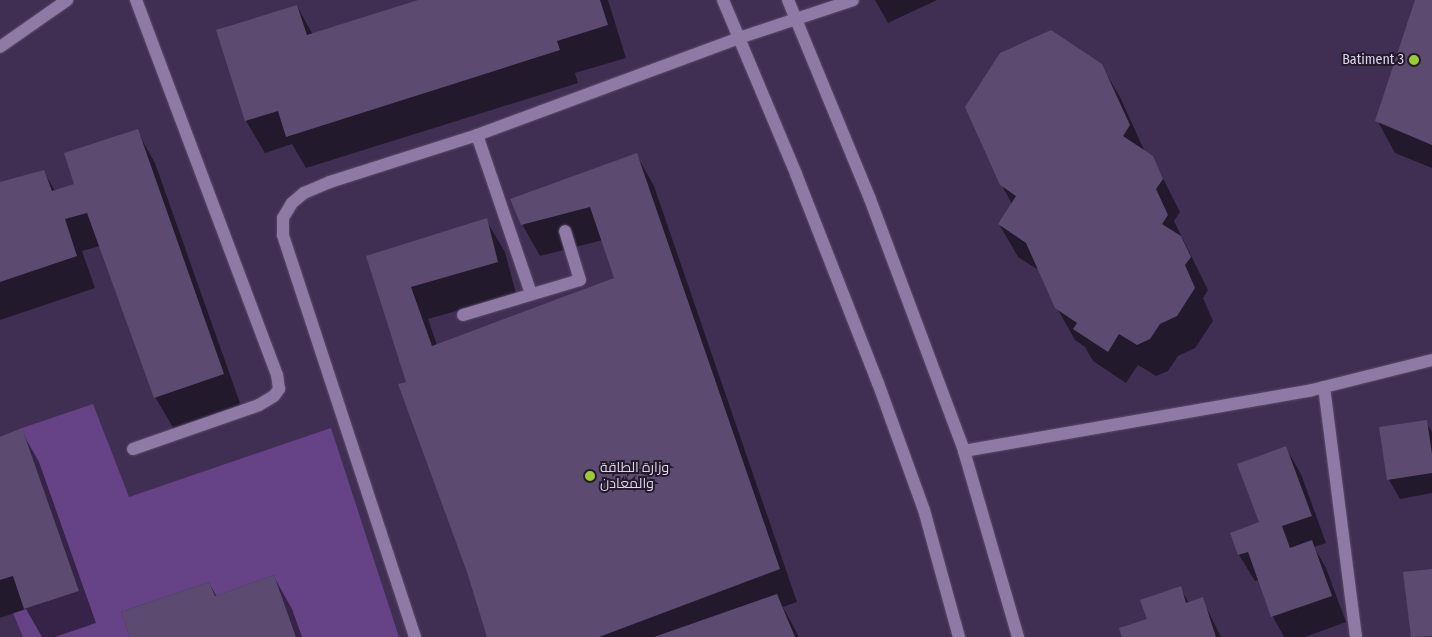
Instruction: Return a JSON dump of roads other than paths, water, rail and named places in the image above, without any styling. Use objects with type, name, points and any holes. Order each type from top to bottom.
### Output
[{"type":"street","points":[[0,47],[67,0]]},
{"type":"street","points":[[133,449],[259,405],[274,396],[279,389],[277,375],[136,0]]},
{"type":"street","points":[[723,0],[796,174],[878,383],[924,510],[959,637]]},
{"type":"street","points":[[788,0],[870,199],[964,451],[1018,637]]},
{"type":"street","points":[[414,637],[283,235],[283,218],[292,203],[304,192],[477,135],[739,38],[853,0]]},
{"type":"street","points":[[477,135],[531,294]]},
{"type":"street","points":[[462,315],[580,280],[565,231]]},
{"type":"street","points":[[964,451],[1324,387],[1432,360]]},
{"type":"street","points":[[1324,387],[1356,637]]},
{"type":"place","name":"Batiment 3","points":[[1414,60]]},
{"type":"place","name":"وزارة الطاقة والمعادن","points":[[590,476]]}]
